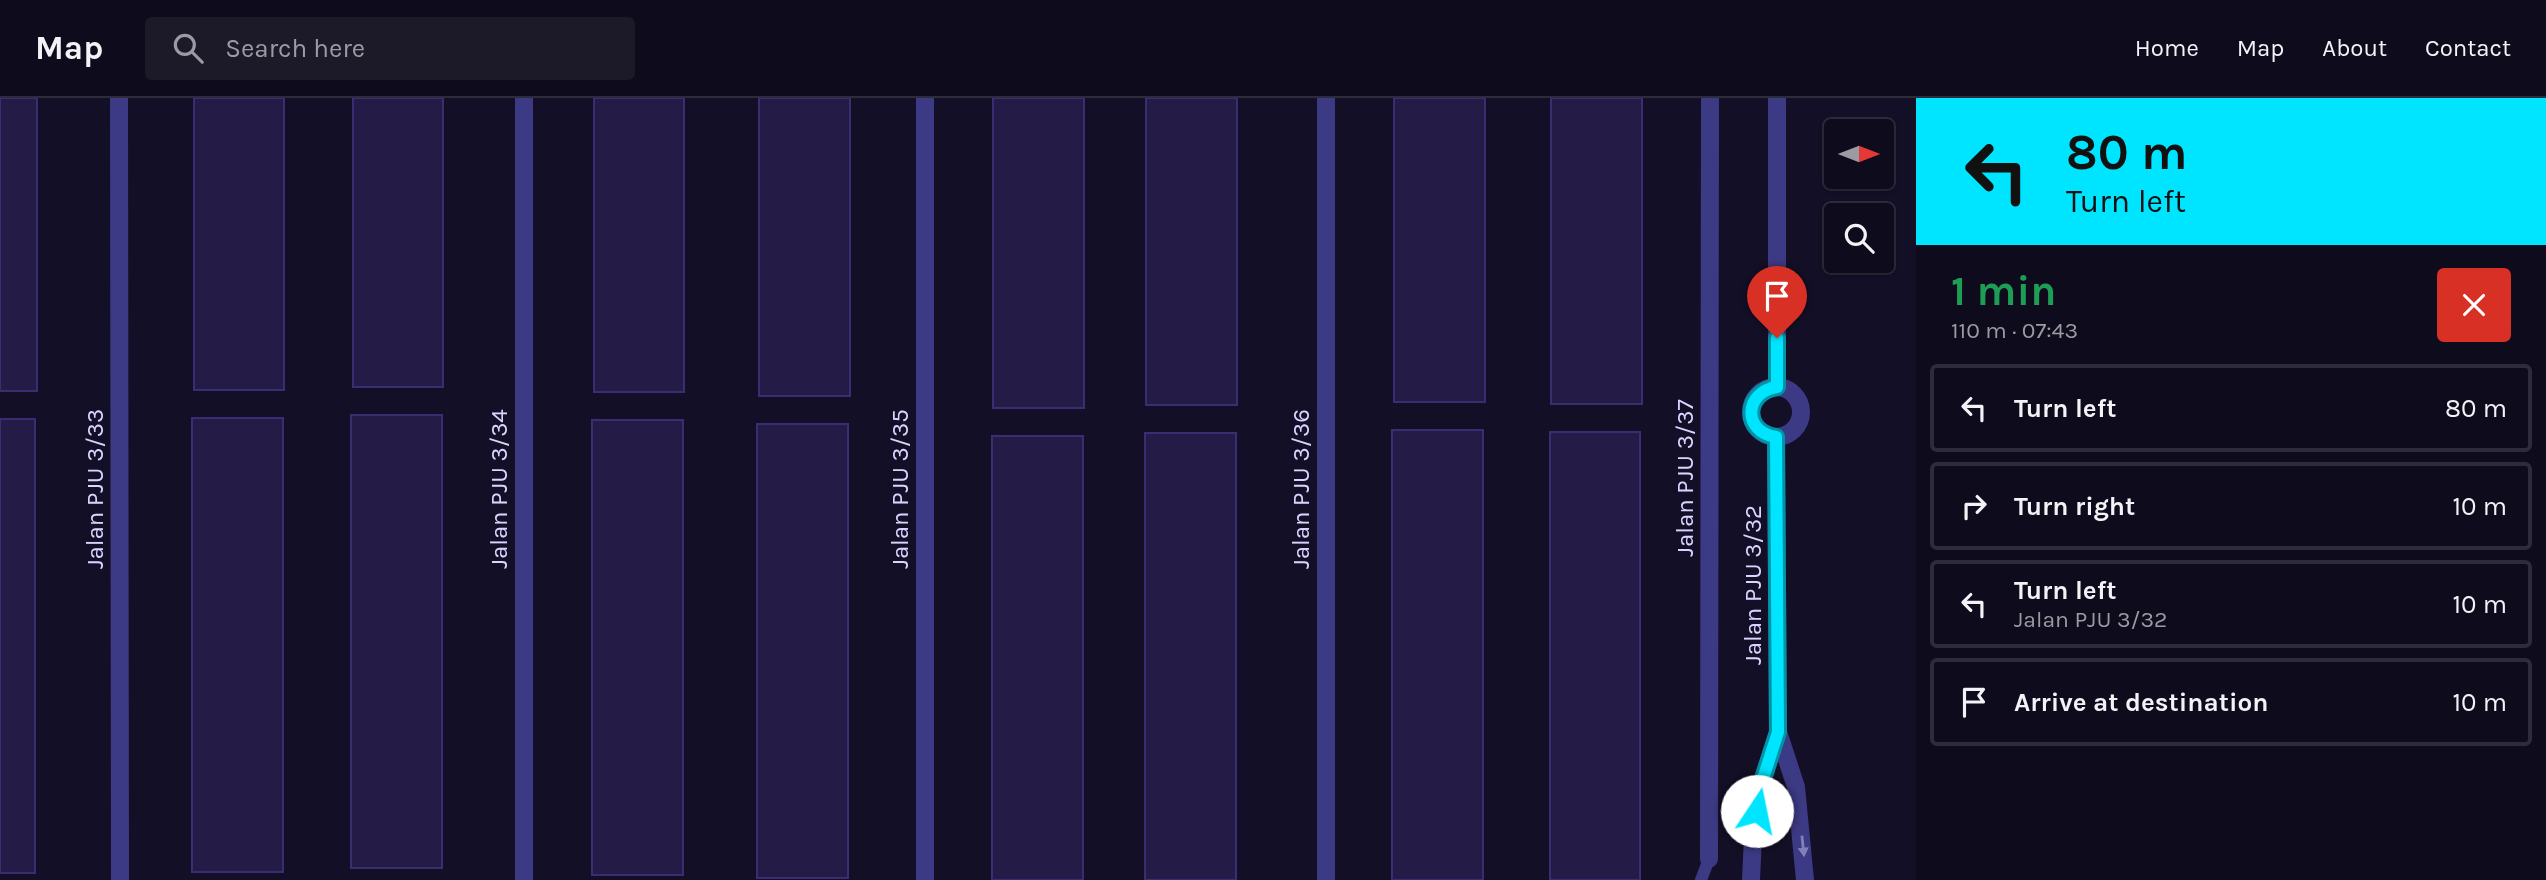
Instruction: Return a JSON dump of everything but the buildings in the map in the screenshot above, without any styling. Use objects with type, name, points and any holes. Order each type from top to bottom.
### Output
[{"type":"street","name":"Jalan PJU 3/33","points":[[119,98],[120,880]]},
{"type":"street","name":"Jalan PJU 3/34","points":[[524,98],[524,880]]},
{"type":"street","name":"Jalan PJU 3/35","points":[[925,98],[925,880]]},
{"type":"street","name":"Jalan PJU 3/36","points":[[1326,98],[1326,880]]},
{"type":"street","name":"Jalan PJU 3/37","points":[[1709,859],[1710,98]]},
{"type":"street","points":[[1777,98],[1777,387]]},
{"type":"street","points":[[1777,387],[1793,393],[1800,408],[1800,416],[1792,431],[1776,437],[1762,432],[1752,419],[1751,412],[1762,391],[1777,387]]},
{"type":"street","name":"Jalan PJU 3/32","points":[[1776,437],[1778,732],[1796,787],[1805,880]]},
{"type":"street","name":"Jalan PJU 3/32","points":[[1751,880],[1753,837],[1761,785],[1778,732]]},
{"type":"lane","points":[[1701,880],[1709,859]]},
{"type":"route","points":[[1757,811],[1761,785],[1778,732],[1776,437],[1762,432],[1752,419],[1751,412],[1762,391],[1777,387],[1777,338]]}]
